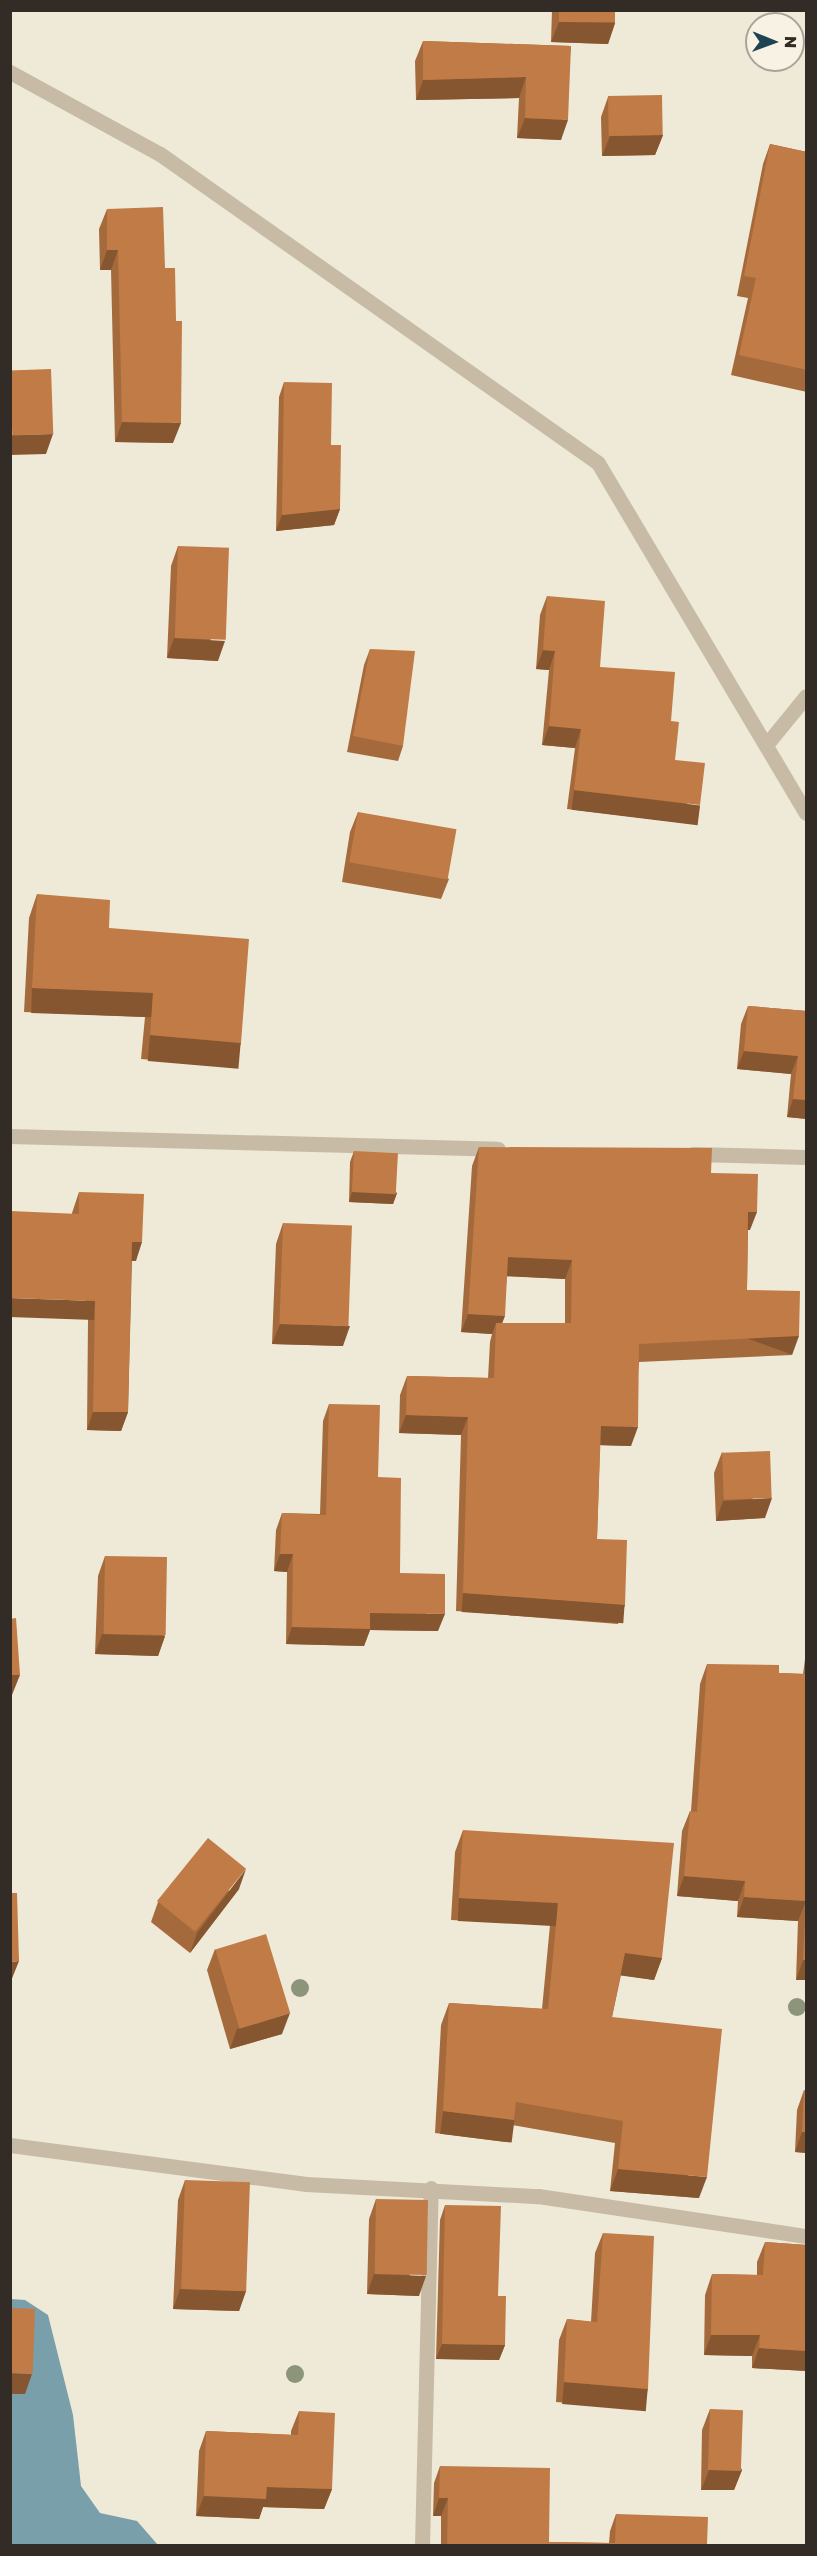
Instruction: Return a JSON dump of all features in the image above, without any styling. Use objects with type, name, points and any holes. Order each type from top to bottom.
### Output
[{"type":"street","points":[[10,72],[160,154],[598,463],[807,813]]},
{"type":"street","points":[[766,745],[807,696]]},
{"type":"street","points":[[10,1136],[521,1149]]},
{"type":"street","points":[[676,1153],[807,1157]]},
{"type":"street","points":[[10,2145],[306,2184],[430,2188],[538,2196],[807,2236]]},
{"type":"street","points":[[422,2546],[430,2188]]},
{"type":"water","points":[[11,2299],[25,2300],[48,2315],[73,2415],[81,2486],[100,2513],[137,2521],[158,2545],[11,2546]]},
{"type":"building","points":[[559,10],[615,10],[615,22],[559,22]]},
{"type":"building","points":[[423,41],[571,46],[568,120],[525,118],[526,77],[423,80]]},
{"type":"building","points":[[662,95],[663,135],[609,136],[608,96]]},
{"type":"building","points":[[770,144],[807,152],[807,370],[739,355],[756,278],[744,276]]},
{"type":"building","points":[[163,207],[165,268],[175,268],[176,321],[182,321],[181,423],[122,422],[118,250],[107,250],[107,209]]},
{"type":"building","points":[[51,369],[53,434],[12,435],[10,370]]},
{"type":"building","points":[[284,382],[332,383],[331,445],[341,445],[340,509],[282,515]]},
{"type":"building","points":[[178,546],[229,548],[226,640],[175,638]]},
{"type":"building","points":[[547,596],[605,601],[600,667],[675,672],[671,721],[679,722],[675,760],[705,763],[700,805],[574,790],[581,729],[549,726],[555,651],[543,650]]},
{"type":"building","points":[[370,649],[415,651],[403,746],[353,736]]},
{"type":"building","points":[[358,812],[456,829],[448,880],[349,862]]},
{"type":"building","points":[[37,894],[110,900],[109,928],[249,939],[241,1043],[150,1035],[153,993],[32,988]]},
{"type":"building","points":[[748,1006],[807,1011],[807,1100],[793,1099],[798,1056],[744,1051]]},
{"type":"building","points":[[479,1147],[712,1148],[711,1173],[758,1174],[757,1212],[748,1212],[747,1290],[800,1291],[799,1336],[639,1344],[638,1427],[601,1426],[597,1539],[627,1540],[625,1605],[463,1593],[468,1417],[406,1415],[407,1376],[494,1378],[496,1323],[571,1323],[572,1260],[508,1257],[505,1316],[468,1314]]},
{"type":"building","points":[[354,1151],[398,1153],[396,1194],[352,1192]]},
{"type":"building","points":[[79,1192],[144,1194],[142,1242],[132,1242],[128,1412],[93,1412],[95,1301],[10,1298],[10,1211],[79,1214]]},
{"type":"building","points":[[283,1223],[352,1225],[348,1326],[279,1324]]},
{"type":"building","points":[[329,1404],[380,1405],[378,1477],[401,1478],[400,1573],[445,1574],[445,1614],[370,1613],[370,1629],[292,1627],[293,1554],[280,1554],[282,1513],[326,1515]]},
{"type":"building","points":[[770,1451],[772,1498],[724,1500],[722,1453]]},
{"type":"building","points":[[105,1556],[167,1557],[166,1635],[104,1634]]},
{"type":"building","points":[[16,1618],[20,1675],[10,1675],[10,1619]]},
{"type":"building","points":[[707,1664],[779,1665],[779,1673],[807,1674],[807,1960],[803,1960],[806,1901],[744,1897],[745,1881],[684,1876],[690,1811],[697,1812]]},
{"type":"building","points":[[463,1830],[674,1843],[662,1958],[625,1953],[612,2017],[722,2029],[707,2177],[618,2169],[623,2121],[516,2102],[514,2120],[443,2111],[449,2003],[548,2009],[558,1903],[459,1898]]},
{"type":"building","points":[[208,1838],[246,1869],[195,1932],[157,1901]]},
{"type":"building","points":[[10,1893],[17,1893],[19,1961],[10,1962]]},
{"type":"building","points":[[266,1934],[290,2013],[240,2029],[215,1949]]},
{"type":"building","points":[[804,2090],[807,2090],[807,2132],[802,2132]]},
{"type":"building","points":[[185,2180],[250,2182],[246,2291],[181,2289]]},
{"type":"building","points":[[376,2199],[428,2200],[427,2275],[375,2274]]},
{"type":"building","points":[[445,2205],[501,2206],[498,2296],[506,2296],[505,2345],[442,2344]]},
{"type":"building","points":[[603,2233],[654,2236],[648,2389],[564,2382],[567,2319],[597,2322]]},
{"type":"building","points":[[765,2242],[807,2245],[807,2351],[759,2348],[760,2335],[711,2335],[712,2274],[763,2275]]},
{"type":"building","points":[[10,2308],[35,2309],[33,2374],[10,2373]]},
{"type":"building","points":[[710,2409],[743,2410],[741,2471],[708,2470]]},
{"type":"building","points":[[299,2411],[335,2413],[332,2489],[267,2487],[266,2499],[204,2496],[206,2431],[298,2435]]},
{"type":"building","points":[[440,2466],[550,2468],[549,2542],[615,2543],[616,2514],[708,2517],[707,2545],[729,2546],[447,2546],[448,2498],[439,2498]]}]
